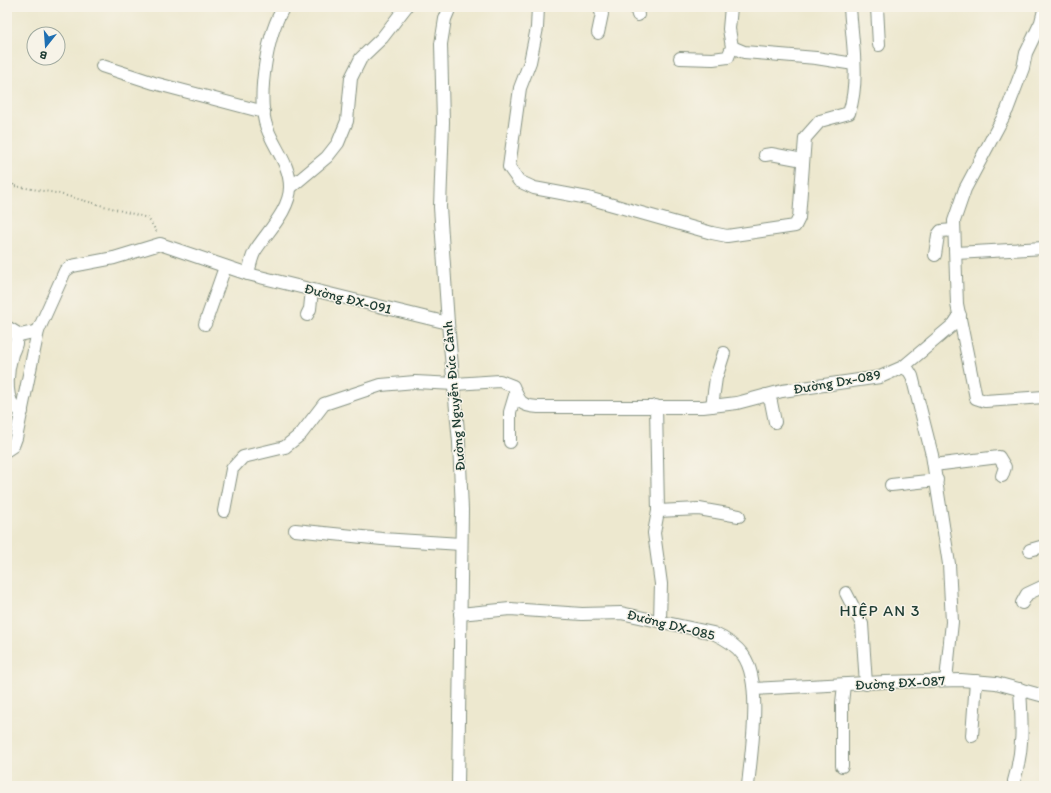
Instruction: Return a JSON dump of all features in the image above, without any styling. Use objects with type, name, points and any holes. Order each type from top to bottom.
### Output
[{"type":"street","points":[[248,274],[254,252],[286,202],[290,188],[286,166],[265,122],[262,84],[270,38],[277,18],[284,7]]},
{"type":"street","points":[[290,188],[327,157],[338,143],[347,121],[351,78],[360,58],[382,38],[406,7]]},
{"type":"street","name":"Đường Nguyễn Đức Cảnh","points":[[450,7],[445,19],[441,44],[443,122],[440,207],[448,323],[455,384],[462,510],[458,786]]},
{"type":"street","points":[[538,7],[537,28],[530,62],[520,88],[509,167],[519,181],[534,188],[588,198],[648,216],[727,236],[795,226],[799,218],[805,138],[812,128],[820,121],[849,113],[855,79],[850,7]]},
{"type":"street","points":[[598,7],[602,14],[598,32]]},
{"type":"street","points":[[680,58],[713,59],[728,57],[732,47],[730,29],[732,7]]},
{"type":"street","points":[[877,7],[879,45]]},
{"type":"street","points":[[1044,10],[1041,22],[1026,53],[1023,68],[1007,110],[965,188],[956,210],[954,230],[958,304],[976,398],[985,401],[1044,397]]},
{"type":"street","points":[[732,47],[744,52],[816,58],[854,64]]},
{"type":"street","points":[[102,66],[154,83],[264,112]]},
{"type":"street","points":[[765,155],[771,154],[803,160]]},
{"type":"street","points":[[935,255],[938,235],[941,231],[954,230]]},
{"type":"street","name":"Đường ĐX-091","points":[[7,450],[13,446],[22,412],[38,331],[65,271],[72,266],[114,258],[160,244],[248,274],[448,323]]},
{"type":"street","points":[[956,253],[1044,248]]},
{"type":"street","points":[[205,324],[225,267]]},
{"type":"street","points":[[307,314],[310,309],[312,290]]},
{"type":"street","name":"Đường Dx-089","points":[[224,512],[232,469],[243,457],[285,447],[301,434],[324,404],[381,385],[415,382],[455,384],[500,380],[513,386],[519,400],[526,406],[712,406],[737,403],[782,391],[880,377],[904,368],[954,324],[960,315]]},
{"type":"street","points":[[12,330],[20,335],[38,331]]},
{"type":"street","points":[[12,330],[18,339],[12,356],[9,373],[9,395],[14,406],[22,412]]},
{"type":"street","points":[[712,406],[716,378],[724,352]]},
{"type":"street","points":[[904,368],[909,371],[912,376],[934,465],[950,564],[952,622],[946,680]]},
{"type":"street","points":[[510,442],[510,412],[516,392]]},
{"type":"street","points":[[766,395],[771,402],[775,422]]},
{"type":"street","points":[[656,406],[658,511],[654,533],[661,584],[660,620]]},
{"type":"street","points":[[934,465],[999,458],[1005,467],[1002,476]]},
{"type":"street","points":[[891,485],[937,480]]},
{"type":"street","points":[[658,511],[699,510],[739,516]]},
{"type":"street","points":[[295,530],[382,539],[461,544]]},
{"type":"street","points":[[1030,550],[1044,546]]},
{"type":"street","points":[[1022,603],[1027,594],[1044,586]]},
{"type":"street","points":[[846,593],[862,624],[866,684]]},
{"type":"street","name":"Đường DX-085","points":[[460,614],[510,609],[582,614],[621,612],[713,632],[726,640],[742,654],[749,665],[754,689],[748,786]]},
{"type":"street","name":"Đường ĐX-087","points":[[754,689],[946,680],[976,681],[1020,689],[1044,696]]},
{"type":"street","points":[[972,736],[976,681]]},
{"type":"street","points":[[842,766],[842,703],[844,685]]},
{"type":"street","points":[[1014,781],[1022,739],[1020,689]]},
{"type":"path","points":[[7,174],[14,186]]},
{"type":"path","points":[[7,187],[14,186],[56,193],[148,218],[164,246]]},
{"type":"district","name":"HIỆP AN 3","points":[[880,610]]}]
